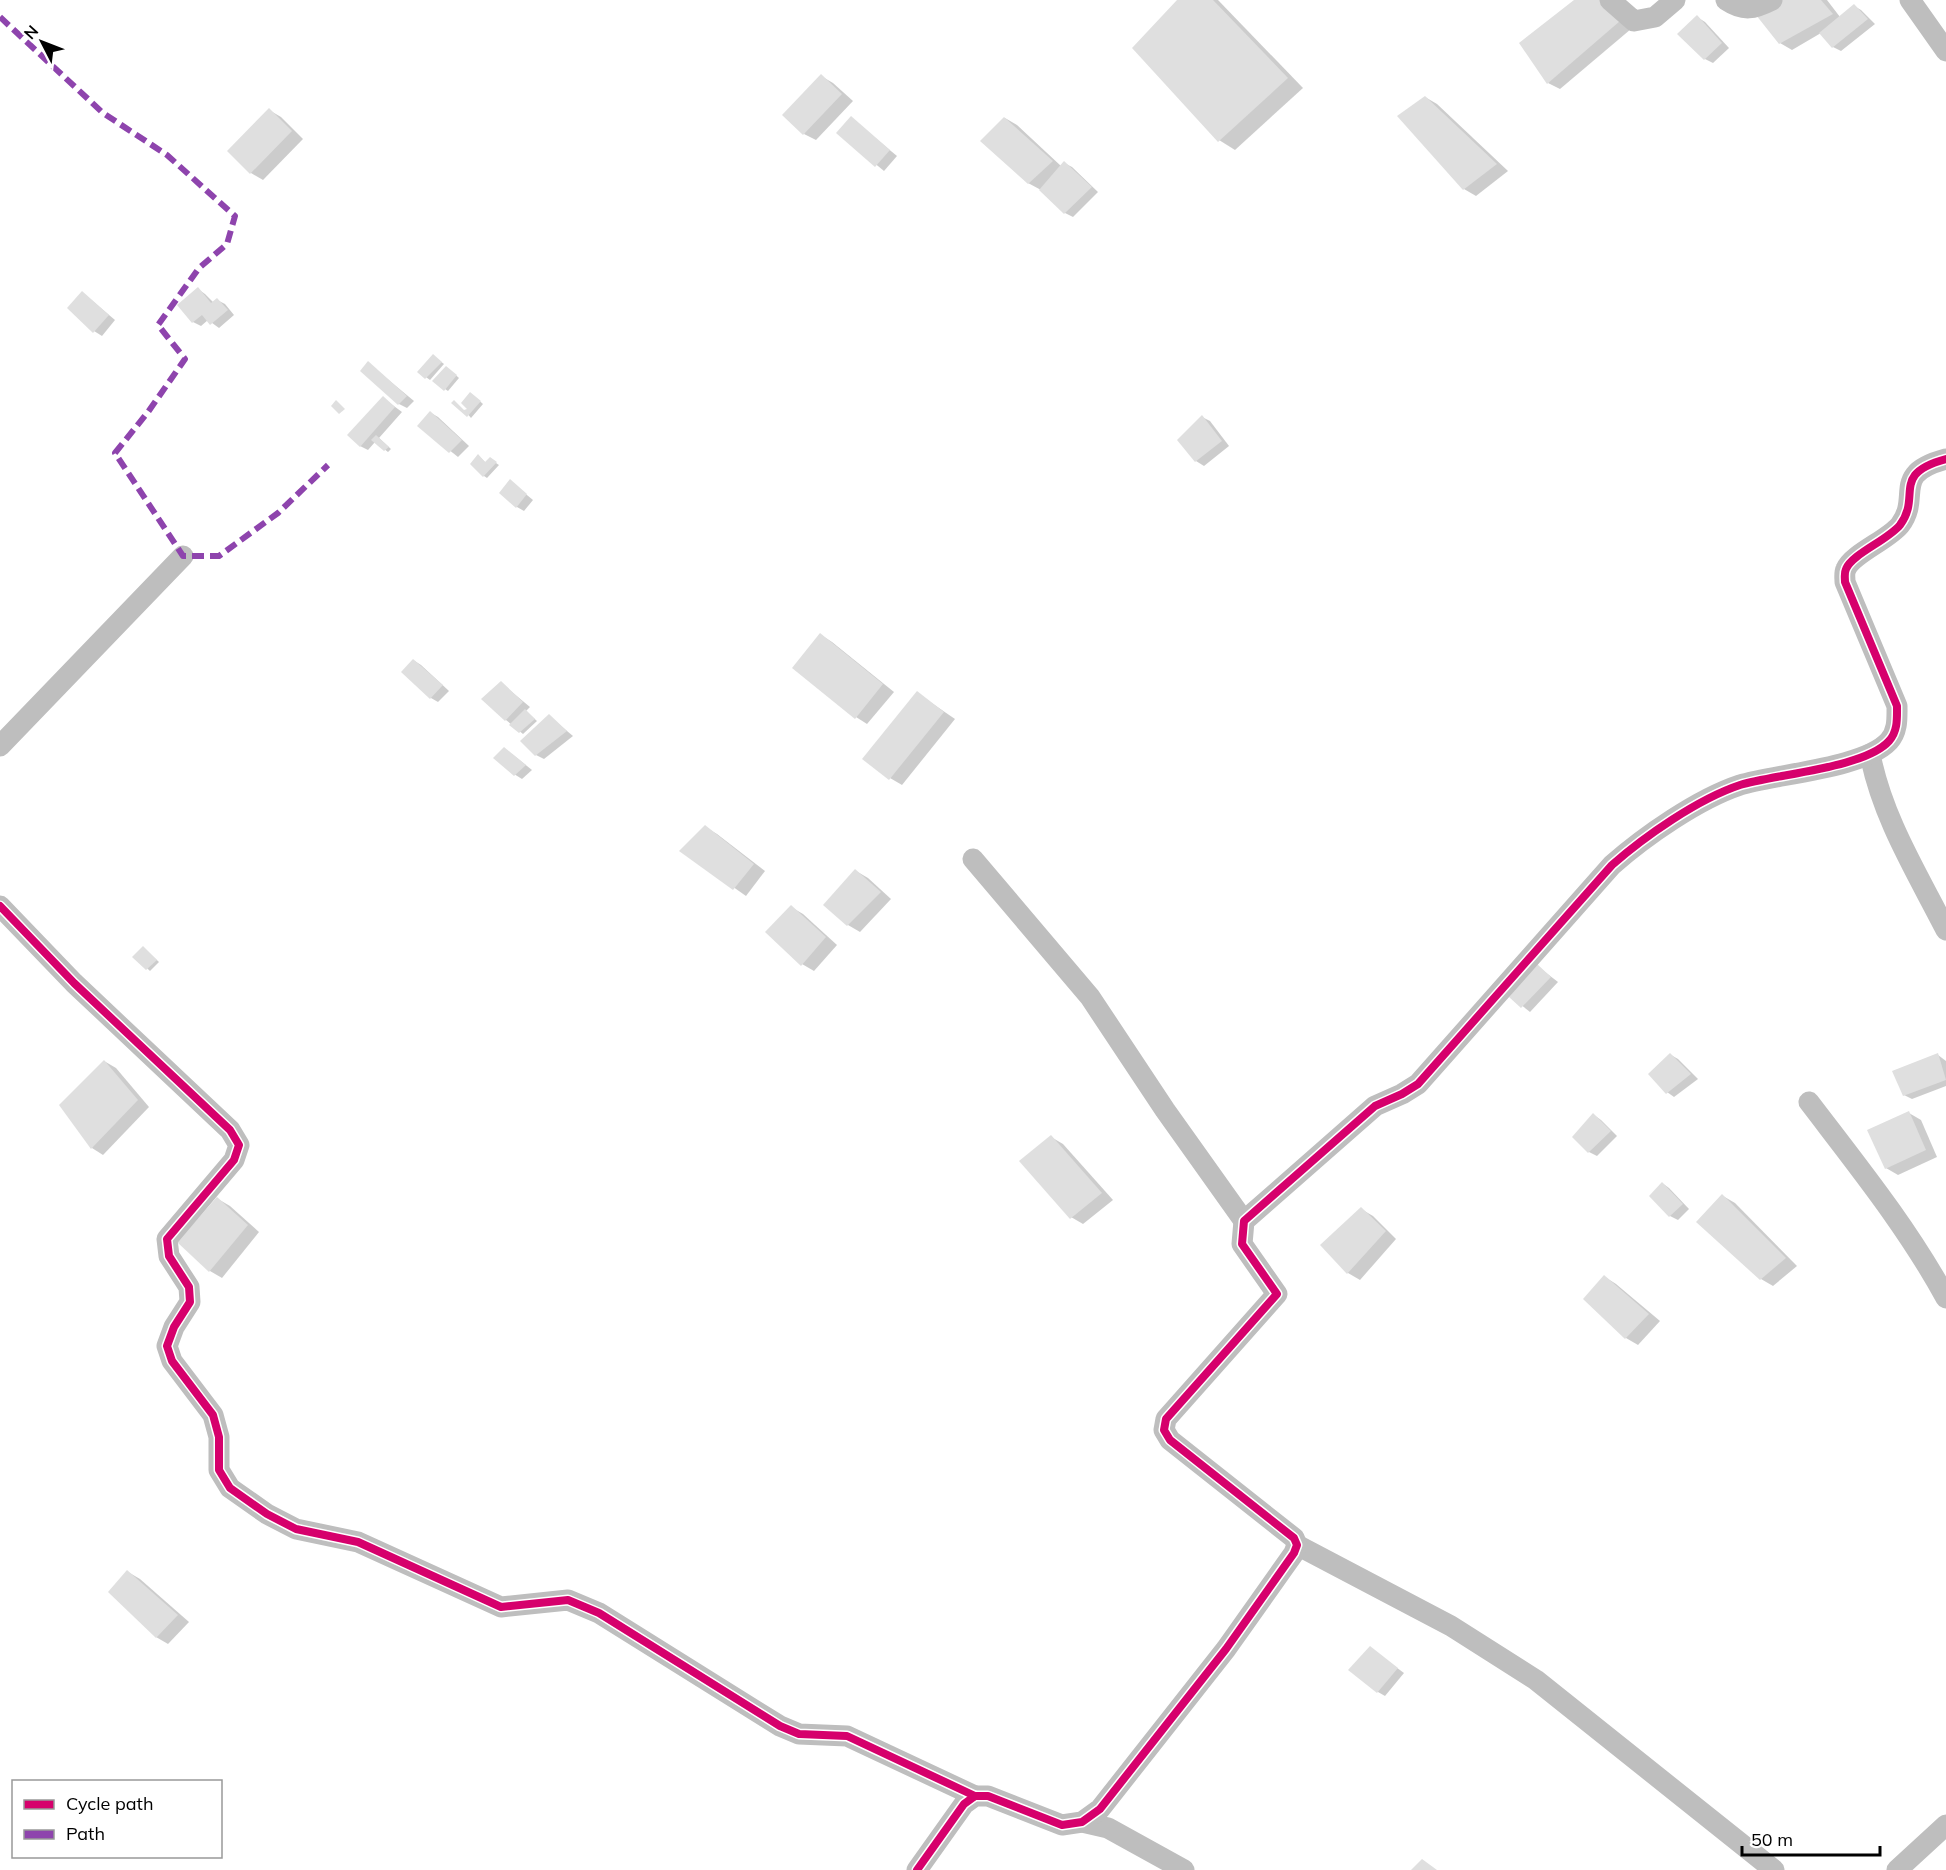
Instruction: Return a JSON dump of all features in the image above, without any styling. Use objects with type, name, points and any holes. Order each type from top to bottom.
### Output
[{"type":"street","points":[[1610,0],[1634,21],[1655,17],[1675,0]]},
{"type":"street","points":[[1726,0],[1738,8],[1751,8],[1772,0]]},
{"type":"street","points":[[1910,0],[1946,51]]},
{"type":"street","points":[[1244,1221],[1375,1106],[1418,1084],[1612,865],[1633,846],[1701,803],[1740,785],[1804,772],[1870,754],[1889,741],[1898,724],[1897,706],[1845,582],[1845,571],[1850,562],[1886,538],[1900,525],[1907,513],[1909,486],[1916,473],[1932,463],[1946,459]]},
{"type":"street","points":[[0,746],[183,556]]},
{"type":"street","points":[[1870,754],[1876,784],[1895,831],[1946,930]]},
{"type":"street","points":[[973,859],[1090,997],[1165,1110],[1244,1221],[1242,1244],[1277,1294],[1166,1419],[1164,1430],[1170,1440],[1294,1538],[1297,1545],[1450,1626],[1536,1680],[1774,1870]]},
{"type":"street","points":[[0,906],[74,983],[230,1130],[239,1145],[234,1160],[167,1239],[170,1256],[189,1287],[190,1302],[174,1327],[167,1346],[172,1361],[213,1415],[219,1437],[219,1470],[230,1488],[267,1514],[296,1529],[358,1542],[501,1607],[568,1600],[579,1604],[599,1613],[780,1726],[799,1734],[848,1736],[975,1796],[988,1796],[1062,1825],[1082,1822],[1108,1828],[1184,1870]]},
{"type":"street","points":[[1809,1102],[1877,1191],[1934,1275],[1946,1298]]},
{"type":"street","points":[[1082,1822],[1100,1809],[1226,1649],[1294,1553],[1297,1545]]},
{"type":"street","points":[[917,1870],[964,1804],[975,1796]]},
{"type":"street","points":[[1897,1870],[1946,1825]]},
{"type":"building","points":[[1177,0],[1213,0],[1288,78],[1218,142],[1132,48]]},
{"type":"building","points":[[1574,0],[1600,0],[1620,21],[1547,84],[1519,43]]},
{"type":"building","points":[[1781,0],[1821,0],[1833,14],[1779,44],[1756,15]]},
{"type":"building","points":[[1854,4],[1868,19],[1832,48],[1819,33]]},
{"type":"building","points":[[1697,15],[1722,43],[1704,60],[1677,34]]},
{"type":"building","points":[[821,74],[842,94],[803,135],[782,115]]},
{"type":"building","points":[[1425,96],[1497,164],[1463,190],[1397,116]]},
{"type":"building","points":[[269,108],[292,131],[250,174],[227,151]]},
{"type":"building","points":[[851,116],[890,150],[875,167],[836,133]]},
{"type":"building","points":[[1004,117],[1053,161],[1028,184],[980,141]]},
{"type":"building","points":[[1064,161],[1092,187],[1064,214],[1039,190]]},
{"type":"building","points":[[198,287],[211,303],[217,298],[228,310],[210,325],[202,315],[192,323],[177,305]]},
{"type":"building","points":[[82,291],[109,315],[93,333],[67,308]]},
{"type":"building","points":[[433,354],[442,362],[425,379],[417,372]]},
{"type":"building","points":[[368,361],[407,396],[398,405],[360,371]]},
{"type":"building","points":[[446,366],[457,375],[444,391],[432,381]]},
{"type":"building","points":[[470,392],[481,401],[467,417],[451,403],[454,400],[464,410],[467,409],[461,403]]},
{"type":"building","points":[[383,396],[395,407],[360,447],[347,435]]},
{"type":"building","points":[[336,400],[345,409],[339,414],[331,406]]},
{"type":"building","points":[[430,411],[462,440],[449,453],[417,426]]},
{"type":"building","points":[[1202,415],[1222,441],[1195,462],[1177,440]]},
{"type":"building","points":[[376,435],[389,447],[384,451],[371,440]]},
{"type":"building","points":[[478,454],[485,462],[490,457],[497,462],[483,477],[470,464]]},
{"type":"building","points":[[510,479],[527,494],[516,508],[499,493]]},
{"type":"building","points":[[820,633],[883,684],[855,719],[792,668]]},
{"type":"building","points":[[413,659],[443,685],[430,699],[401,672]]},
{"type":"building","points":[[501,681],[523,702],[505,721],[481,699]]},
{"type":"building","points":[[917,691],[944,712],[889,780],[862,759]]},
{"type":"building","points":[[525,709],[535,719],[519,733],[509,725]]},
{"type":"building","points":[[549,714],[567,731],[535,756],[520,741]]},
{"type":"building","points":[[504,747],[526,765],[514,776],[493,758]]},
{"type":"building","points":[[705,825],[754,864],[733,890],[679,851]]},
{"type":"building","points":[[855,869],[881,892],[847,926],[823,905]]},
{"type":"building","points":[[791,905],[826,937],[801,966],[765,932]]},
{"type":"building","points":[[143,946],[157,960],[146,970],[132,957]]},
{"type":"building","points":[[1536,963],[1551,977],[1521,1008],[1509,997]]},
{"type":"building","points":[[1670,1053],[1691,1074],[1666,1094],[1648,1074]]},
{"type":"building","points":[[1938,1053],[1946,1080],[1903,1096],[1892,1071]]},
{"type":"building","points":[[104,1060],[138,1100],[91,1149],[59,1105]]},
{"type":"building","points":[[1909,1111],[1926,1150],[1885,1169],[1867,1130]]},
{"type":"building","points":[[1593,1113],[1611,1131],[1588,1153],[1572,1137]]},
{"type":"building","points":[[1051,1135],[1102,1193],[1070,1219],[1019,1161]]},
{"type":"building","points":[[1662,1182],[1683,1204],[1669,1217],[1649,1196]]},
{"type":"building","points":[[1722,1194],[1786,1258],[1760,1280],[1696,1222]]},
{"type":"building","points":[[217,1197],[248,1225],[209,1272],[177,1242]]},
{"type":"building","points":[[1361,1207],[1386,1231],[1347,1274],[1320,1245]]},
{"type":"building","points":[[1604,1275],[1649,1314],[1625,1339],[1583,1299]]},
{"type":"building","points":[[127,1570],[178,1615],[156,1638],[108,1592]]},
{"type":"building","points":[[1370,1646],[1398,1668],[1377,1693],[1348,1670]]},
{"type":"building","points":[[1422,1859],[1437,1870],[1411,1870]]},
{"type":"marked path","points":[[0,17],[103,113],[167,155],[235,216],[227,244],[199,268],[158,325],[185,359],[148,412],[115,453],[183,556],[219,556],[278,513],[328,465]]},
{"type":"cycle path","points":[[917,1870],[964,1804],[975,1796],[988,1796],[1062,1825],[1082,1822],[1100,1809],[1226,1649],[1294,1553],[1297,1545],[1294,1538],[1170,1440],[1164,1430],[1166,1419],[1277,1294],[1242,1244],[1244,1221],[1375,1106],[1418,1084],[1612,865],[1640,842],[1673,819],[1724,791],[1756,781],[1861,758],[1877,750],[1892,737],[1896,724],[1897,706],[1845,582],[1845,572],[1855,558],[1900,525],[1909,505],[1910,487],[1918,472],[1946,459]]},
{"type":"cycle path","points":[[0,906],[74,983],[230,1130],[239,1145],[234,1160],[167,1239],[169,1256],[189,1287],[190,1302],[174,1327],[167,1346],[172,1361],[213,1415],[219,1437],[219,1470],[230,1488],[267,1514],[296,1529],[358,1542],[501,1607],[568,1600],[599,1613],[780,1726],[799,1734],[847,1736],[975,1796]]}]
